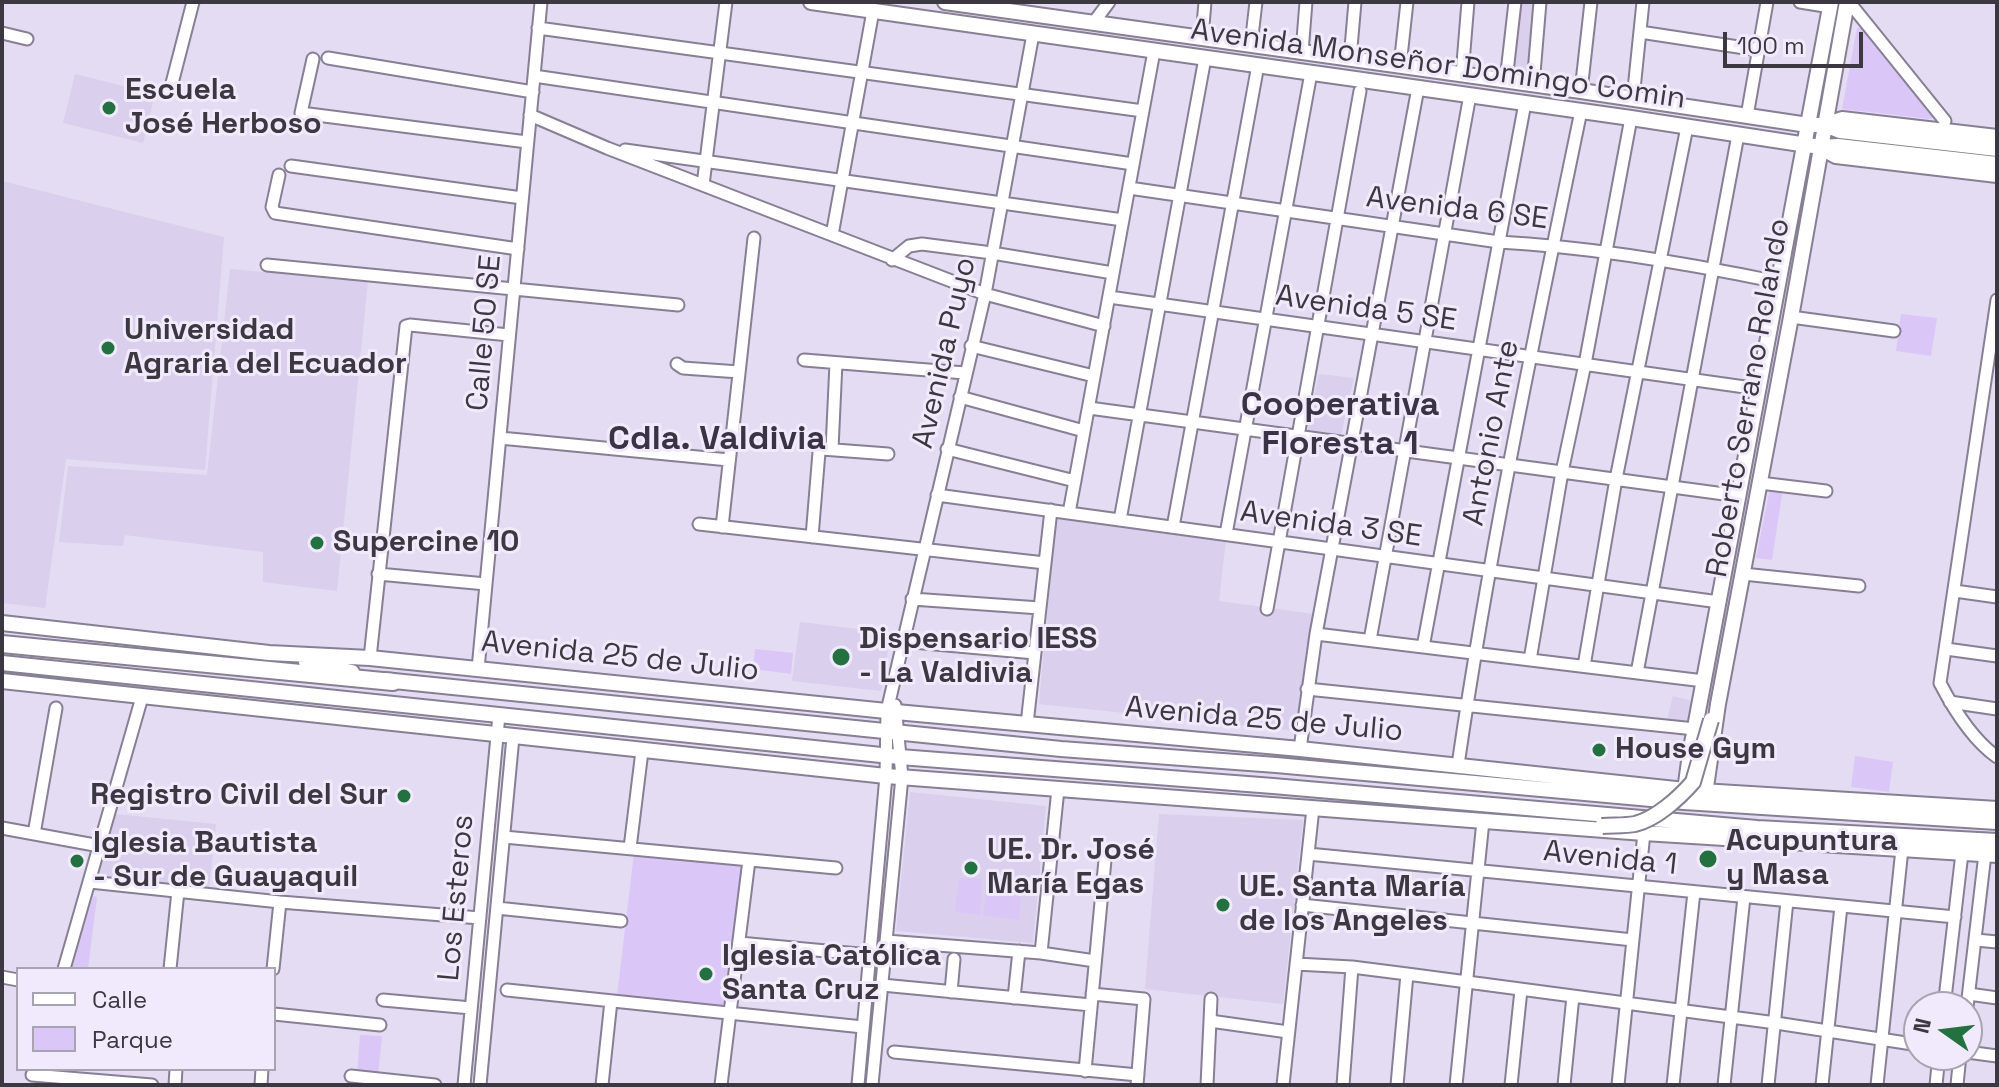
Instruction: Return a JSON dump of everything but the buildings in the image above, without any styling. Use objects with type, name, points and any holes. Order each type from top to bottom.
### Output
[{"type":"highway","points":[[2,644],[393,682]]},
{"type":"main road","name":"Avenida Monseñor Domingo Comin","points":[[811,2],[1820,147]]},
{"type":"main road","name":"Avenida Monseñor Domingo Comin","points":[[945,2],[985,5],[1808,125],[1825,125]]},
{"type":"main road","name":"Roberto Serrano Rolando","points":[[1704,797],[1723,677],[1848,2]]},
{"type":"main road","name":"Roberto Serrano Rolando","points":[[1684,796],[1831,4]]},
{"type":"main road","points":[[1825,125],[1842,119],[1997,137]]},
{"type":"main road","points":[[1825,125],[1840,131],[1997,149]]},
{"type":"main road","points":[[1820,147],[1838,146],[1997,164]]},
{"type":"main road","points":[[1820,147],[1836,156],[1997,175]]},
{"type":"main road","name":"Avenida 25 de Julio","points":[[2,626],[23,625],[269,653],[370,658],[891,712],[1300,749],[1458,765],[1684,796]]},
{"type":"main road","name":"Avenida 25 de Julio","points":[[269,653],[393,682],[1061,749],[1684,796],[1997,809]]},
{"type":"main road","points":[[2,663],[893,756],[1757,828],[1997,841]]},
{"type":"main road","points":[[2,670],[84,689]]},
{"type":"main road","points":[[437,686],[536,675]]},
{"type":"main road","points":[[1572,828],[1644,821],[1667,807],[1687,789],[1693,782],[1723,677]]},
{"type":"main road","points":[[2,681],[886,776],[1572,828],[1991,855]]},
{"type":"main road","points":[[501,716],[508,706],[530,696]]},
{"type":"main road","points":[[281,712],[381,703]]},
{"type":"main road","points":[[501,716],[561,742]]},
{"type":"main road","points":[[1176,779],[1182,768],[1179,757]]},
{"type":"main road","points":[[1273,786],[1269,775],[1276,765]]},
{"type":"main road","name":"Avenida 25 de Julio","points":[[1704,797],[1997,822]]},
{"type":"main road","points":[[1445,818],[1446,800]]},
{"type":"street","points":[[170,91],[193,2]]},
{"type":"street","name":"Calle 50 SE","points":[[478,669],[541,2]]},
{"type":"street","points":[[703,185],[726,2]]},
{"type":"street","points":[[1094,22],[1109,2]]},
{"type":"street","points":[[1202,37],[1205,2]]},
{"type":"street","points":[[1251,45],[1256,2]]},
{"type":"street","points":[[1302,52],[1306,2]]},
{"type":"street","points":[[1350,59],[1355,2]]},
{"type":"street","points":[[1400,66],[1407,2]]},
{"type":"street","points":[[1462,75],[1468,2]]},
{"type":"street","points":[[1506,81],[1515,2]]},
{"type":"street","points":[[1533,85],[1540,2]]},
{"type":"street","points":[[1581,91],[1591,2]]},
{"type":"street","points":[[1633,99],[1643,2]]},
{"type":"street","points":[[1747,116],[1767,2]]},
{"type":"street","points":[[1800,2],[1831,4]]},
{"type":"street","points":[[1848,2],[1945,121]]},
{"type":"street","points":[[832,235],[873,11]]},
{"type":"street","points":[[538,28],[1143,111]]},
{"type":"street","points":[[1640,32],[1758,50]]},
{"type":"street","points":[[2,33],[27,39]]},
{"type":"street","name":"Avenida Puyo","points":[[872,1085],[902,777],[893,756],[893,681],[985,294],[1033,34]]},
{"type":"street","points":[[1069,513],[1154,51]]},
{"type":"street","points":[[328,58],[533,92]]},
{"type":"street","points":[[1120,520],[1205,58]]},
{"type":"street","points":[[313,59],[301,113],[527,142]]},
{"type":"street","points":[[1173,527],[1258,65]]},
{"type":"street","points":[[1226,534],[1311,73]]},
{"type":"street","points":[[534,76],[1133,164]]},
{"type":"street","points":[[1300,749],[1316,634],[1418,88]]},
{"type":"street","points":[[1267,609],[1360,91]]},
{"type":"street","points":[[1370,640],[1470,95]]},
{"type":"street","points":[[1423,647],[1525,103]]},
{"type":"street","name":"Antonio Ante","points":[[1458,765],[1510,465],[1581,111]]},
{"type":"street","points":[[530,115],[892,260],[985,294],[1104,326]]},
{"type":"street","points":[[1530,660],[1562,472],[1631,118]]},
{"type":"street","points":[[1584,666],[1616,479],[1687,127]]},
{"type":"street","points":[[1637,673],[1738,135]]},
{"type":"street","points":[[607,148],[1123,220]]},
{"type":"street","points":[[291,166],[522,198]]},
{"type":"street","points":[[279,175],[272,207],[275,213],[518,249]]},
{"type":"street","name":"Avenida 6 SE","points":[[1129,188],[1499,242],[1607,252],[1713,268],[1778,282]]},
{"type":"street","points":[[722,527],[754,238]]},
{"type":"street","points":[[892,260],[909,246],[922,244],[1113,273]]},
{"type":"street","points":[[267,265],[678,305]]},
{"type":"street","name":"Avenida 5 SE","points":[[1109,297],[1759,389]]},
{"type":"street","points":[[1997,300],[1994,344],[1940,683],[1975,736],[1997,757]]},
{"type":"street","points":[[1791,317],[1894,331]]},
{"type":"street","points":[[370,658],[406,326],[509,335]]},
{"type":"street","points":[[971,346],[1094,376]]},
{"type":"street","points":[[804,360],[965,373]]},
{"type":"street","points":[[832,449],[836,363]]},
{"type":"street","points":[[677,364],[683,368],[739,372]]},
{"type":"street","points":[[960,397],[1084,431]]},
{"type":"street","points":[[1089,408],[1739,496]]},
{"type":"street","points":[[500,438],[729,460]]},
{"type":"street","points":[[812,537],[819,452],[832,449],[888,454]]},
{"type":"street","points":[[947,449],[1075,481]]},
{"type":"street","points":[[1760,483],[1826,491]]},
{"type":"street","name":"Avenida 3 SE","points":[[937,495],[1719,602]]},
{"type":"street","points":[[1027,724],[1051,510]]},
{"type":"street","points":[[699,524],[1045,563]]},
{"type":"street","points":[[378,574],[486,584]]},
{"type":"street","points":[[1743,574],[1859,586]]},
{"type":"street","points":[[1955,591],[1997,597]]},
{"type":"street","points":[[912,599],[1040,608]]},
{"type":"street","points":[[1316,634],[1704,681]]},
{"type":"street","points":[[902,641],[1035,653]]},
{"type":"street","points":[[1946,649],[1997,656]]},
{"type":"street","points":[[1307,689],[1695,729]]},
{"type":"street","points":[[65,967],[142,697]]},
{"type":"street","points":[[1950,702],[1997,709]]},
{"type":"street","points":[[34,834],[56,708]]},
{"type":"street","name":"Los Esteros","points":[[464,1085],[501,716]]},
{"type":"street","name":"Los Esteros","points":[[480,1085],[513,737]]},
{"type":"street","points":[[630,848],[642,751]]},
{"type":"street","name":"Avenida Puyo","points":[[858,1085],[886,776],[893,756]]},
{"type":"street","points":[[1041,953],[1058,789]]},
{"type":"street","points":[[1283,1085],[1313,808]]},
{"type":"street","points":[[1456,1085],[1483,821]]},
{"type":"street","points":[[2,828],[100,846]]},
{"type":"street","points":[[1618,1085],[1644,833]]},
{"type":"street","points":[[504,837],[836,868]]},
{"type":"street","points":[[1877,1085],[1902,849]]},
{"type":"street","points":[[1946,991],[1962,853]]},
{"type":"street","name":"Avenida 1","points":[[1308,854],[1955,917]]},
{"type":"street","points":[[1969,991],[1991,855]]},
{"type":"street","points":[[721,1085],[749,860]]},
{"type":"street","points":[[1085,1071],[1105,860]]},
{"type":"street","points":[[90,882],[280,902],[480,918]]},
{"type":"street","points":[[170,967],[178,891]]},
{"type":"street","points":[[1673,1085],[1694,892]]},
{"type":"street","points":[[1724,1085],[1744,897]]},
{"type":"street","points":[[1768,1085],[1787,901]]},
{"type":"street","points":[[273,967],[280,902]]},
{"type":"street","points":[[1302,905],[1633,940]]},
{"type":"street","points":[[1822,1085],[1841,906]]},
{"type":"street","points":[[497,908],[621,921]]},
{"type":"street","points":[[1976,940],[1997,942]]},
{"type":"street","points":[[886,941],[1041,953],[1095,961]]},
{"type":"street","points":[[739,943],[870,955]]},
{"type":"street","points":[[1014,998],[1019,951]]},
{"type":"street","points":[[951,992],[954,959]]},
{"type":"street","points":[[1296,964],[1407,974],[1903,1042]]},
{"type":"street","points":[[1343,1085],[1352,967]]},
{"type":"street","points":[[1397,1085],[1407,974]]},
{"type":"street","points":[[882,985],[1014,998],[1144,999],[1138,1080],[1085,1071],[894,1052]]},
{"type":"street","points":[[507,990],[863,1027]]},
{"type":"street","points":[[1511,1085],[1521,990]]},
{"type":"street","points":[[1564,1085],[1573,996]]},
{"type":"street","points":[[1207,1085],[1211,999]]},
{"type":"street","points":[[383,1000],[471,1008]]},
{"type":"street","points":[[602,1085],[611,1001]]},
{"type":"street","points":[[276,1014],[380,1025]]},
{"type":"street","points":[[1210,1021],[1288,1032]]},
{"type":"street","points":[[31,1076],[152,1085]]},
{"type":"street","points":[[351,1076],[435,1085]]},
{"type":"shaded area","points":[[1517,2],[1536,2],[1529,69],[1509,67]]},
{"type":"shaded area","name":"Escuela José Herboso","points":[[75,74],[155,94],[143,143],[63,123]]},
{"type":"shaded area","name":"Universidad Agraria del Ecuador","points":[[2,181],[224,237],[205,470],[66,459],[45,608],[2,603]]},
{"type":"shaded area","points":[[230,269],[368,281],[337,591],[263,582],[263,552],[125,535],[123,546],[59,542],[68,466],[207,475]]},
{"type":"shaded area","points":[[1319,374],[1354,378],[1341,435],[1307,431]]},
{"type":"shaded area","points":[[1056,519],[1226,540],[1219,601],[1314,614],[1296,731],[1039,704]]},
{"type":"shaded area","name":"Dispensario IESS - La Valdivia","points":[[800,622],[891,633],[881,691],[792,681]]},
{"type":"shaded area","points":[[1673,696],[1696,702],[1691,723],[1667,720]]},
{"type":"shaded area","name":"UE. Dr. José María Egas","points":[[910,792],[1046,806],[1033,943],[896,931]]},
{"type":"shaded area","points":[[115,814],[216,824],[209,889],[96,879]]},
{"type":"shaded area","name":"UE. Santa María de los Angeles","points":[[1159,814],[1303,820],[1283,1004],[1145,989]]},
{"type":"green space","points":[[1857,28],[1862,28],[1933,116],[1931,119],[1842,109]]},
{"type":"green space","points":[[1901,314],[1937,318],[1931,356],[1896,351]]},
{"type":"green space","points":[[1783,488],[1772,560],[1756,558],[1769,493],[1773,489]]},
{"type":"green space","points":[[755,649],[793,653],[791,674],[753,669]]},
{"type":"green space","points":[[1855,756],[1893,762],[1889,792],[1851,787]]},
{"type":"green space","points":[[634,853],[746,867],[727,1006],[617,996]]},
{"type":"green space","points":[[959,878],[982,879],[980,915],[955,912]]},
{"type":"green space","points":[[988,880],[1022,883],[1019,920],[983,915]]},
{"type":"green space","points":[[93,896],[97,897],[88,967],[71,967]]},
{"type":"green space","points":[[360,1035],[382,1036],[378,1076],[357,1074]]},
{"type":"place","name":"Escuela José Herboso","points":[[109,108]]},
{"type":"place","name":"Universidad Agraria del Ecuador","points":[[108,348]]},
{"type":"place","name":"Supercine 10","points":[[317,543]]},
{"type":"place","name":"Dispensario IESS - La Valdivia","points":[[841,657]]},
{"type":"place","name":"House Gym","points":[[1599,750]]},
{"type":"place","name":"Registro Civil del Sur","points":[[404,796]]},
{"type":"place","name":"Acupuntura y Masa","points":[[1708,859]]},
{"type":"place","name":"Iglesia Bautista - Sur de Guayaquil","points":[[77,861]]},
{"type":"place","name":"UE. Dr. José María Egas","points":[[971,868]]},
{"type":"place","name":"UE. Santa María de los Angeles","points":[[1223,905]]},
{"type":"place","name":"Iglesia Católica Santa Cruz","points":[[706,974]]},
{"type":"district","name":"Cooperativa Floresta 1","points":[[1340,426]]},
{"type":"district","name":"Cdla. Valdivia","points":[[717,440]]}]
